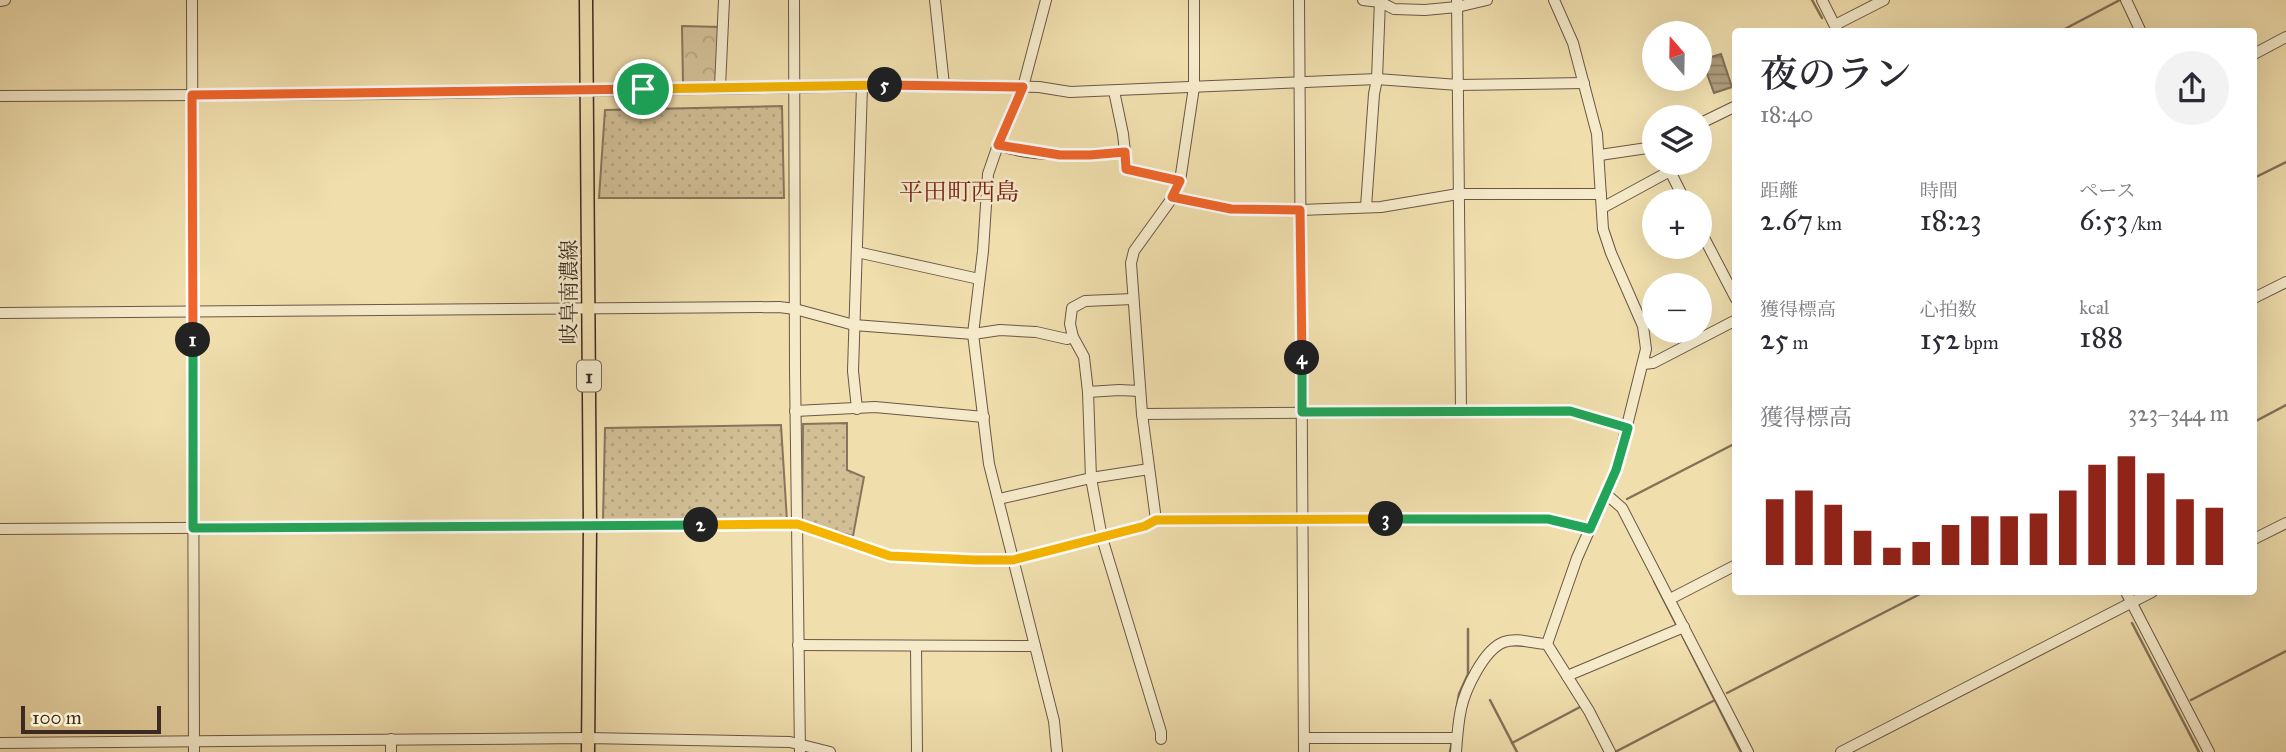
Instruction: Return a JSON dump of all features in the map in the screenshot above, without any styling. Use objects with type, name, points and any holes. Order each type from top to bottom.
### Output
[{"type":"main road","name":"岐阜南濃線","points":[[586,0],[590,526],[588,745]]},
{"type":"street","points":[[0,1],[5,0]]},
{"type":"street","points":[[192,0],[194,746]]},
{"type":"street","points":[[720,87],[724,0]]},
{"type":"street","points":[[794,0],[795,411],[800,748]]},
{"type":"street","points":[[935,0],[944,85]]},
{"type":"street","points":[[1046,0],[1023,87],[988,174],[983,251],[973,334],[989,464],[1054,721],[1057,752]]},
{"type":"street","points":[[1156,520],[1142,414],[1131,263],[1134,251],[1172,197],[1180,181],[1194,88],[1195,0]]},
{"type":"street","points":[[1299,0],[1304,752]]},
{"type":"street","points":[[1363,0],[1380,1],[1394,9],[1488,0]]},
{"type":"street","points":[[1547,644],[1577,558],[1616,470],[1646,349],[1643,326],[1603,229],[1597,134],[1573,43],[1554,0]]},
{"type":"street","points":[[1822,0],[1837,28],[1884,0]]},
{"type":"street","points":[[2126,0],[2139,28]]},
{"type":"street","points":[[1366,207],[1377,79],[1380,1]]},
{"type":"street","points":[[1457,4],[1461,411]]},
{"type":"street","points":[[2257,52],[2286,37]]},
{"type":"street","points":[[0,96],[944,85],[1023,87],[1070,92],[1377,79],[1458,85],[1584,83]]},
{"type":"street","points":[[857,409],[853,371],[862,86]]},
{"type":"street","points":[[1114,91],[1124,134],[1126,169],[1180,181]]},
{"type":"street","points":[[1712,118],[1732,108]]},
{"type":"street","points":[[998,145],[1060,155],[1125,152]]},
{"type":"street","points":[[1600,155],[1642,149]]},
{"type":"street","points":[[1602,208],[1655,175]]},
{"type":"street","points":[[1172,197],[1231,209],[1300,210],[1381,207],[1458,194],[1601,194]]},
{"type":"street","points":[[857,252],[979,279]]},
{"type":"street","points":[[1712,253],[1732,291]]},
{"type":"street","points":[[2257,296],[2286,282]]},
{"type":"street","points":[[1133,299],[1085,301],[1072,308],[1070,324],[1073,337],[1084,357],[1091,478],[1102,538],[1161,739]]},
{"type":"street","points":[[0,313],[779,307],[854,325],[973,334],[999,330],[1036,332],[1067,339],[1073,337]]},
{"type":"street","points":[[1643,364],[1653,363],[1732,322]]},
{"type":"street","points":[[1088,391],[1140,391]]},
{"type":"street","points":[[795,411],[874,407],[984,418]]},
{"type":"street","points":[[1142,414],[1570,411],[1628,428]]},
{"type":"street","points":[[999,499],[1091,478],[1149,469]]},
{"type":"street","points":[[1606,494],[1622,508],[1748,752]]},
{"type":"street","points":[[0,529],[797,524],[890,556],[1013,560],[1145,526],[1156,520],[1548,519],[1590,529]]},
{"type":"street","points":[[2257,538],[2286,523]]},
{"type":"street","points":[[1670,600],[1732,567]]},
{"type":"street","points":[[2128,595],[2209,752]]},
{"type":"street","points":[[1841,752],[2145,595]]},
{"type":"street","points":[[1567,676],[1684,627]]},
{"type":"street","points":[[1456,752],[1461,708],[1470,683],[1485,659],[1497,646],[1505,642],[1517,640],[1547,644]]},
{"type":"street","points":[[1547,644],[1589,711],[1610,752]]},
{"type":"street","points":[[798,645],[1035,646]]},
{"type":"street","points":[[916,646],[917,752]]},
{"type":"street","points":[[1304,738],[1457,738]]},
{"type":"street","points":[[391,739],[391,752]]},
{"type":"street","points":[[0,743],[194,746],[391,739],[800,748],[830,752]]},
{"type":"green space","points":[[682,26],[720,27],[718,84],[683,84]]},
{"type":"green space","points":[[782,106],[784,198],[599,198],[605,110]]},
{"type":"green space","points":[[847,423],[847,470],[864,477],[853,536],[802,523],[803,424]]},
{"type":"green space","points":[[781,425],[787,521],[603,520],[605,428]]},
{"type":"shaded area","points":[[1721,54],[1732,87],[1714,93],[1712,88],[1712,57]]},
{"type":"waterway","points":[[1812,0],[1822,18]]},
{"type":"waterway","points":[[2067,28],[2120,0]]},
{"type":"waterway","points":[[2257,176],[2286,162]]},
{"type":"waterway","points":[[2257,420],[2286,405]]},
{"type":"waterway","points":[[1627,499],[1732,445]]},
{"type":"waterway","points":[[1654,581],[1677,626]]},
{"type":"waterway","points":[[1727,693],[1918,595]]},
{"type":"waterway","points":[[2132,623],[2199,752]]},
{"type":"waterway","points":[[1454,724],[1459,694],[1468,674],[1468,629]]},
{"type":"waterway","points":[[1681,633],[1741,752]]},
{"type":"waterway","points":[[2191,700],[2286,651]]},
{"type":"waterway","points":[[1490,700],[1517,752]]},
{"type":"waterway","points":[[1615,752],[1715,700]]},
{"type":"waterway","points":[[1512,743],[1580,707]]},
{"type":"waterway","points":[[1450,752],[1452,742]]},
{"type":"district","name":"平田町西島","points":[[959,192]]},
{"type":"route","points":[[944,85],[1023,87],[998,145],[1060,155],[1125,152],[1126,169],[1180,181],[1172,197],[1231,209],[1300,210],[1302,412],[1570,411],[1628,428],[1616,470],[1590,529],[1548,519],[1530,518],[1156,520],[1145,526],[1013,560],[890,556],[797,524],[193,528],[192,95],[643,89],[944,85]]}]
